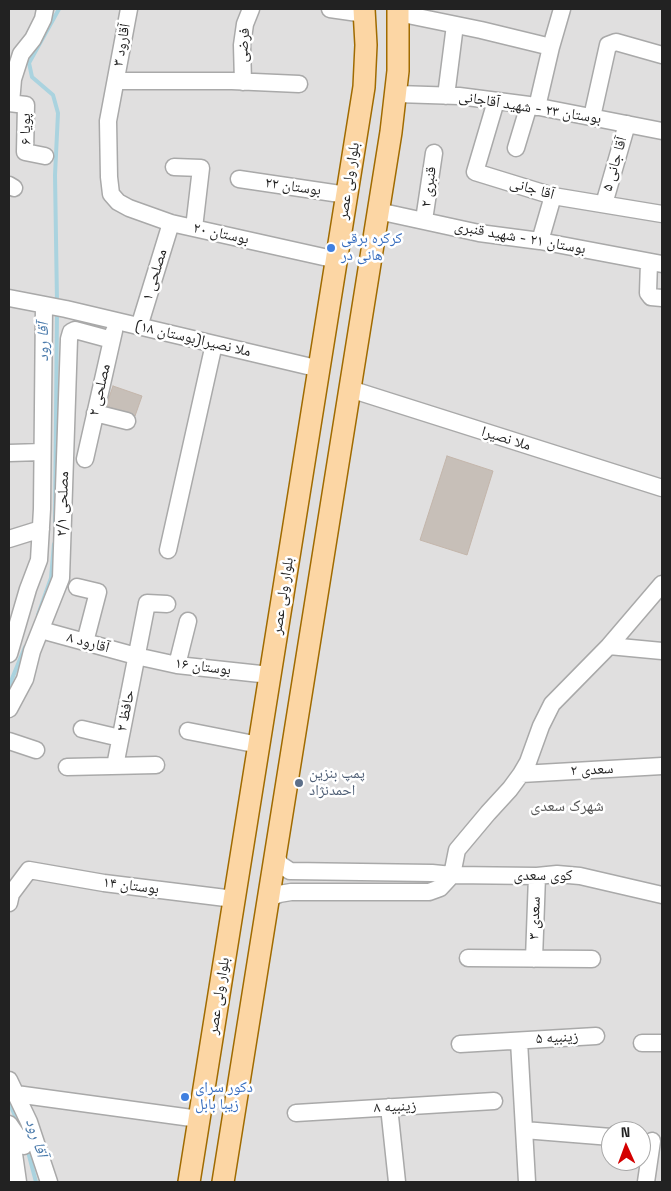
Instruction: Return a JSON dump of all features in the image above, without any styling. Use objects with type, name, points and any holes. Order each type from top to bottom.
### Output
[{"type":"main road","name":"بلوار ولی عصر","points":[[189,1182],[364,87],[366,45],[364,11]]},
{"type":"main road","points":[[223,1182],[397,94],[398,11]]},
{"type":"main road","points":[[299,499],[331,505]]},
{"type":"street","points":[[10,103],[13,79],[21,54],[33,39],[43,19],[45,9]]},
{"type":"street","name":"آقارود ۳","points":[[112,194],[109,177],[108,121],[130,9]]},
{"type":"street","name":"فرضی","points":[[243,82],[242,45],[245,24],[251,9]]},
{"type":"street","points":[[330,9],[364,11]]},
{"type":"street","points":[[516,148],[533,106],[562,9]]},
{"type":"street","points":[[398,11],[551,48]]},
{"type":"street","points":[[446,96],[455,25]]},
{"type":"street","points":[[592,117],[608,45],[616,42],[662,55]]},
{"type":"street","points":[[116,81],[299,84]]},
{"type":"street","name":"بوستان ۲۳ - شهید آقاجانی","points":[[397,94],[446,96],[533,106],[662,132]]},
{"type":"street","name":"آقا جانی","points":[[496,101],[475,172],[553,196],[662,214]]},
{"type":"street","name":"پویا ۶","points":[[10,103],[26,105],[25,152],[45,156]]},
{"type":"street","name":"آقا جانی ۵","points":[[604,204],[627,124]]},
{"type":"street","name":"قنبری ۲","points":[[424,220],[434,153]]},
{"type":"street","points":[[174,167],[201,168],[194,228]]},
{"type":"street","name":"بوستان ۲۲","points":[[239,179],[347,195]]},
{"type":"street","name":"بوستان ۲۰","points":[[112,194],[118,202],[129,208],[171,223],[337,260]]},
{"type":"street","points":[[540,241],[553,196]]},
{"type":"street","name":"بوستان ۲۱ - شهید قنبری","points":[[378,211],[479,233],[540,241],[656,263]]},
{"type":"street","name":"مصلحی ۱","points":[[139,327],[171,223]]},
{"type":"street","points":[[656,263],[648,293],[652,297],[662,298]]},
{"type":"street","points":[[9,298],[54,307],[42,452],[39,560],[28,589],[9,654]]},
{"type":"street","name":"ملا نصیرا(بوستان ۱۸)","points":[[54,307],[320,369]]},
{"type":"street","name":"مصلحی ۲","points":[[85,460],[116,321]]},
{"type":"street","name":"مصلحی ۲/۱","points":[[9,709],[24,679],[40,630],[61,578],[69,339],[71,332],[75,330],[112,340]]},
{"type":"street","points":[[168,550],[214,344]]},
{"type":"street","name":"ملا نصیرا","points":[[350,389],[662,488]]},
{"type":"street","points":[[95,413],[127,421]]},
{"type":"street","points":[[9,453],[42,452]]},
{"type":"street","points":[[9,539],[41,529]]},
{"type":"street","points":[[268,899],[279,894],[291,892],[429,892],[440,888],[452,875],[458,850],[521,774],[528,762],[541,726],[552,704],[609,646],[662,584]]},
{"type":"street","points":[[77,587],[98,592],[85,642]]},
{"type":"street","name":"حافظ ۲","points":[[115,766],[146,603],[167,604]]},
{"type":"street","points":[[177,665],[188,621]]},
{"type":"street","name":"آقارود ۸","points":[[40,630],[136,656]]},
{"type":"street","points":[[609,646],[662,651]]},
{"type":"street","name":"بوستان ۱۶","points":[[136,656],[177,665],[270,675]]},
{"type":"street","points":[[82,729],[120,738]]},
{"type":"street","points":[[188,731],[259,744]]},
{"type":"street","points":[[9,741],[36,750]]},
{"type":"street","points":[[67,767],[156,764]]},
{"type":"street","name":"سعدی ۲","points":[[521,774],[662,766]]},
{"type":"street","name":"کوی سعدی","points":[[275,856],[281,865],[290,871],[537,876],[557,874],[580,876],[662,895]]},
{"type":"street","name":"بوستان ۱۴","points":[[9,903],[11,894],[29,870],[104,883],[234,899]]},
{"type":"street","name":"سعدی ۳","points":[[534,959],[537,876]]},
{"type":"street","points":[[468,958],[592,959]]},
{"type":"street","name":"زینبیه ۵","points":[[460,1044],[596,1036]]},
{"type":"street","points":[[519,1041],[527,1182]]},
{"type":"street","points":[[642,1043],[662,1043]]},
{"type":"street","points":[[12,1087],[199,1119]]},
{"type":"street","points":[[12,1087],[29,1122],[21,1146],[18,1182]]},
{"type":"street","name":"زینبیه ۸","points":[[296,1113],[494,1101]]},
{"type":"street","points":[[389,1107],[397,1182]]},
{"type":"street","points":[[9,1124],[21,1146],[49,1182]]},
{"type":"street","points":[[524,1130],[601,1136]]},
{"type":"street","points":[[646,1182],[652,1141]]},
{"type":"shaded area","points":[[9,9],[662,9],[662,1182],[9,1182]]},
{"type":"building","points":[[113,386],[142,396],[135,416],[106,406]]},
{"type":"building","points":[[447,456],[493,471],[467,555],[420,540]]},
{"type":"waterway","name":"آقا رود","points":[[57,302],[55,175],[58,113],[53,95],[32,77],[29,63],[59,9]]},
{"type":"waterway","name":"آقا رود","points":[[55,522],[57,312]]},
{"type":"waterway","name":"آقا رود","points":[[38,615],[51,578],[54,544]]},
{"type":"waterway","name":"آقا رود","points":[[9,686],[25,647]]},
{"type":"waterway","name":"آقا رود","points":[[9,1102],[22,1132]]},
{"type":"waterway","name":"آقا رود","points":[[27,1148],[36,1182]]},
{"type":"place","name":"کرکره برقی هانی در","points":[[331,248]]},
{"type":"place","name":"پمپ بنزین احمدنژاد","points":[[299,783]]},
{"type":"place","name":"دکور سرای زیبا بابل","points":[[185,1097]]},
{"type":"district","name":"شهرک سعدی","points":[[567,807]]}]
